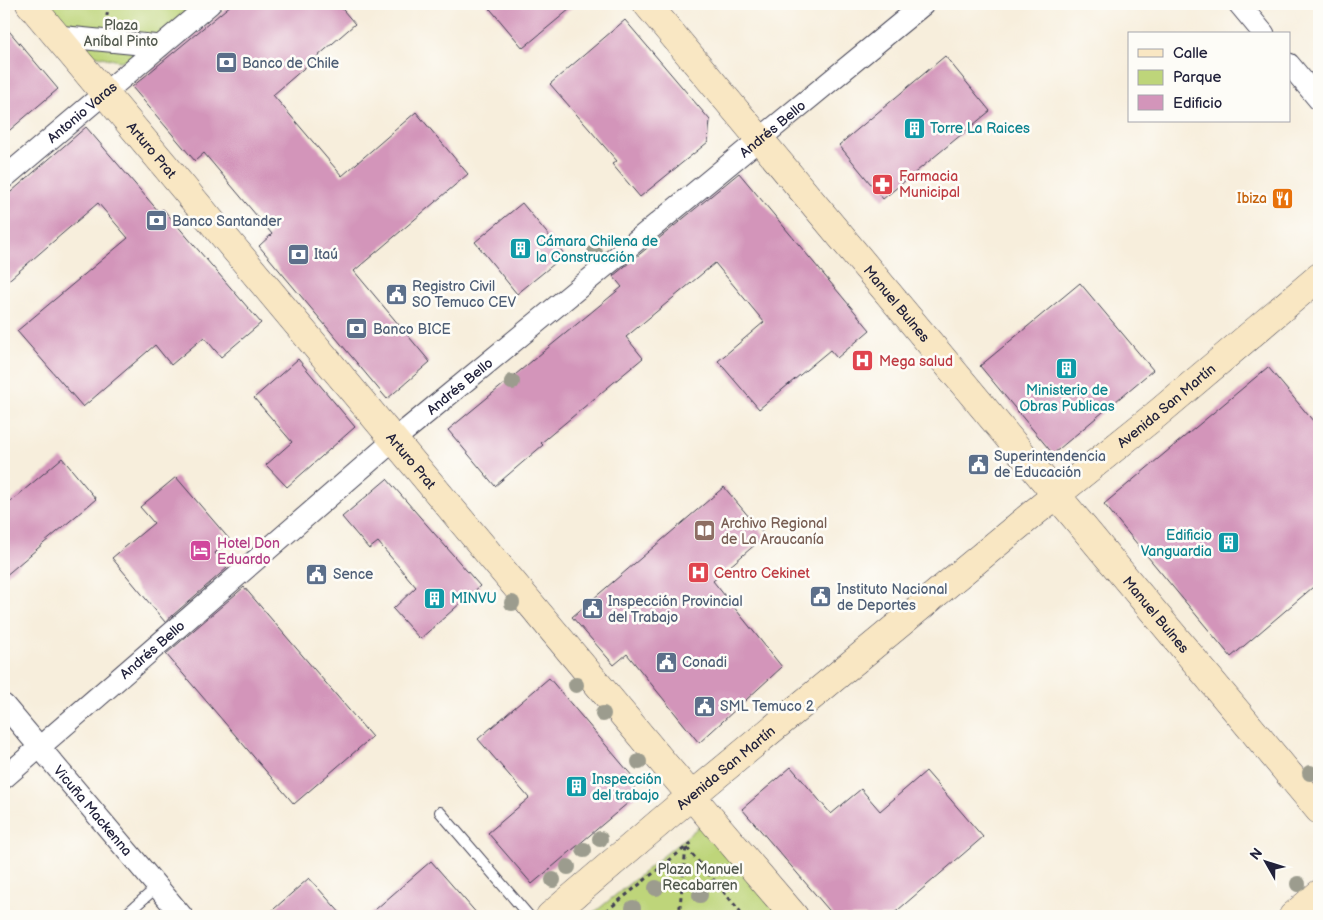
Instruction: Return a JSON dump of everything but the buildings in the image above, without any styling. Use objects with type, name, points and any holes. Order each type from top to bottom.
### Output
[{"type":"street","name":"Arturo Prat","points":[[30,4],[691,796],[794,916]]},
{"type":"street","name":"Antonio Varas","points":[[4,178],[210,4]]},
{"type":"street","name":"Manuel Bulnes","points":[[647,4],[1319,810]]},
{"type":"street","name":"Andrés Bello","points":[[4,778],[394,440],[924,4]]},
{"type":"street","points":[[1240,4],[1262,32]]},
{"type":"street","points":[[57,36],[160,46]]},
{"type":"street","points":[[1290,65],[1319,100]]},
{"type":"street","name":"Avenida San Martín","points":[[550,916],[691,796],[1157,414],[1319,277]]},
{"type":"street","name":"Vicuña Mackenna","points":[[4,705],[182,916]]},
{"type":"street","points":[[1293,916],[1319,894]]},
{"type":"lane","points":[[440,812],[529,916]]},
{"type":"lane","points":[[124,916],[157,886]]},
{"type":"path","points":[[600,916],[715,824]]},
{"type":"path","points":[[679,916],[686,847]]},
{"type":"path","points":[[686,847],[744,916]]},
{"type":"green space","name":"Plaza Aníbal Pinto","points":[[41,4],[201,4],[134,59],[119,61],[85,53]]},
{"type":"green space","name":"Plaza Manuel Recabarren","points":[[701,825],[785,916],[590,916]]},
{"type":"place","name":"Banco de Chile","points":[[226,63]]},
{"type":"place","name":"Torre La Raices","points":[[914,128]]},
{"type":"place","name":"Farmacia Municipal","points":[[883,184]]},
{"type":"place","name":"Ibiza","points":[[1283,198]]},
{"type":"place","name":"Banco Santander","points":[[156,221]]},
{"type":"place","name":"Cámara Chilena de la Construcción","points":[[520,249]]},
{"type":"place","name":"Itaú","points":[[298,254]]},
{"type":"place","name":"Registro Civil SO Temuco CEV","points":[[396,294]]},
{"type":"place","name":"Banco BICE","points":[[357,329]]},
{"type":"place","name":"Mega salud","points":[[863,361]]},
{"type":"place","name":"Ministerio de Obras Publicas","points":[[1067,368]]},
{"type":"place","name":"Superintendencia de Educación","points":[[978,464]]},
{"type":"place","name":"Archivo Regional de La Araucanía","points":[[705,531]]},
{"type":"place","name":"Edificio Vanguardia","points":[[1228,543]]},
{"type":"place","name":"Hotel Don Eduardo","points":[[201,551]]},
{"type":"place","name":"Centro Cekinet","points":[[698,573]]},
{"type":"place","name":"Sence","points":[[317,574]]},
{"type":"place","name":"Instituto Nacional de Deportes","points":[[821,597]]},
{"type":"place","name":"MINVU","points":[[435,598]]},
{"type":"place","name":"Inspección Provincial del Trabajo","points":[[592,609]]},
{"type":"place","name":"Conadi","points":[[666,662]]},
{"type":"place","name":"SML Temuco 2","points":[[704,706]]},
{"type":"place","name":"Inspección del trabajo","points":[[576,787]]}]
